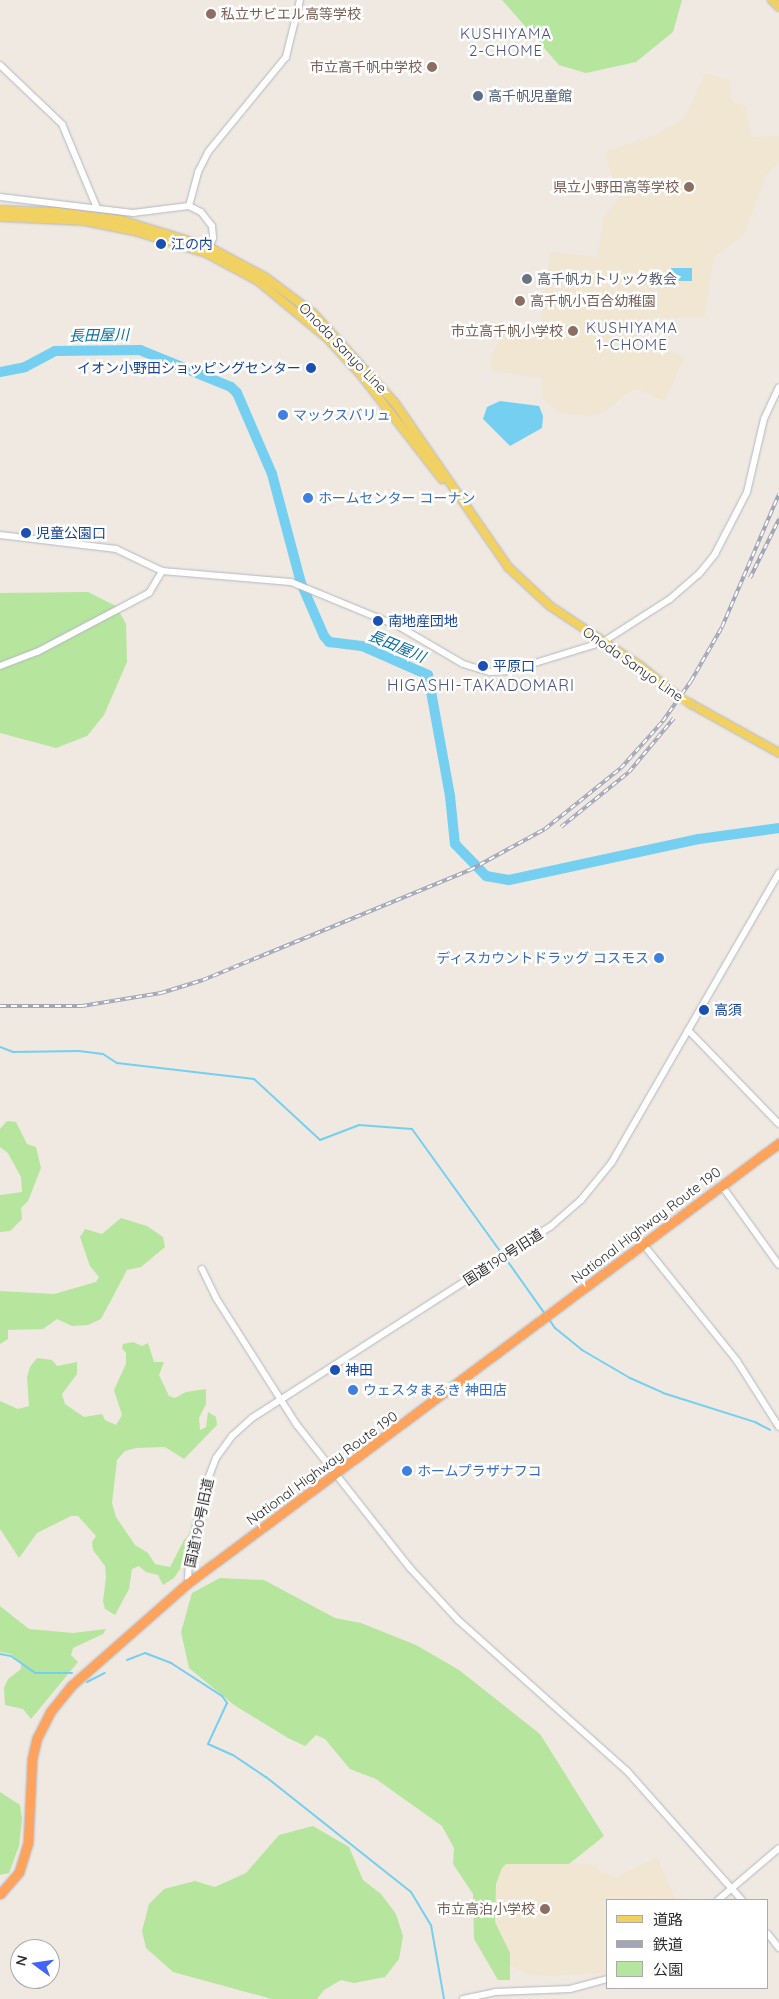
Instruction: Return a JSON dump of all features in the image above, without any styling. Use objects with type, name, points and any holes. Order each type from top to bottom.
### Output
[{"type":"highway","name":"National Highway Route 190","points":[[0,1894],[12,1881],[24,1858],[29,1831],[32,1759],[37,1738],[50,1712],[71,1686],[188,1583],[335,1476],[779,1143]]},
{"type":"main road","points":[[772,0],[779,7]]},
{"type":"main road","name":"Onoda Sanyo Line","points":[[0,210],[56,212],[121,220],[208,250],[258,281],[328,339],[382,400],[465,508],[488,542],[527,587],[550,606],[642,667],[675,694],[779,753]]},
{"type":"main road","name":"Onoda Sanyo Line","points":[[0,217],[110,225],[208,250]]},
{"type":"street","points":[[189,206],[198,172],[208,152],[286,57],[300,0]]},
{"type":"street","points":[[0,65],[62,124],[97,208]]},
{"type":"street","points":[[0,197],[133,213],[189,206],[202,212],[210,221],[213,238],[208,250]]},
{"type":"street","points":[[0,535],[116,549],[162,571],[277,578],[308,588],[400,627],[463,664],[490,672],[520,669],[603,642],[681,590],[715,554],[747,492],[764,419],[779,387]]},
{"type":"street","points":[[0,666],[37,652],[145,596],[154,588],[162,571]]},
{"type":"street","name":"国道190号旧道","points":[[188,1583],[190,1560],[203,1492],[216,1458],[239,1429],[570,1211],[612,1162],[779,872]]},
{"type":"street","points":[[688,1030],[779,1124]]},
{"type":"street","points":[[722,1186],[779,1265]]},
{"type":"street","points":[[643,1244],[737,1361],[779,1427]]},
{"type":"street","points":[[202,1269],[216,1298],[281,1400],[335,1476],[441,1602],[627,1770],[741,1899]]},
{"type":"street","points":[[719,1899],[779,1848]]},
{"type":"street","points":[[769,1935],[779,1948]]},
{"type":"street","points":[[463,1999],[495,1992],[570,1989],[606,1980]]},
{"type":"shaded area","points":[[705,73],[729,80],[731,101],[746,106],[751,137],[779,136],[779,162],[766,175],[744,235],[714,257],[704,318],[656,318],[648,320],[641,334],[638,334],[635,344],[670,351],[685,357],[664,401],[637,389],[628,392],[607,411],[590,416],[561,413],[543,399],[541,378],[493,371],[489,363],[501,334],[508,323],[540,327],[550,252],[597,257],[604,217],[619,198],[605,152],[655,135],[685,118]]},
{"type":"shaded area","name":"市立高泊小学校","points":[[489,1857],[596,1865],[601,1873],[616,1877],[657,1857],[676,1899],[606,1899],[606,1973],[549,1976],[526,1974],[507,1963],[492,1942]]},
{"type":"green space","points":[[502,0],[682,0],[673,32],[636,62],[586,73],[559,65]]},
{"type":"green space","points":[[88,592],[116,606],[126,624],[127,662],[104,715],[87,736],[56,748],[0,733],[0,593]]},
{"type":"green space","points":[[7,1121],[16,1122],[27,1144],[36,1147],[41,1168],[28,1201],[21,1208],[22,1219],[10,1231],[0,1232],[0,1195],[22,1192],[21,1177],[8,1153],[0,1147],[0,1129]]},
{"type":"green space","points":[[121,1218],[147,1226],[163,1237],[165,1247],[141,1267],[127,1270],[101,1319],[88,1325],[72,1326],[57,1319],[43,1329],[8,1330],[8,1339],[0,1344],[0,1291],[54,1294],[96,1282],[99,1277],[90,1266],[80,1237],[85,1229],[102,1234]]},
{"type":"green space","points":[[133,1342],[142,1346],[148,1343],[154,1362],[164,1362],[159,1375],[169,1396],[175,1398],[186,1392],[206,1389],[206,1404],[199,1418],[200,1430],[206,1427],[208,1412],[216,1417],[217,1425],[184,1459],[165,1447],[136,1448],[125,1451],[117,1460],[112,1503],[116,1517],[135,1545],[148,1553],[155,1564],[170,1567],[184,1540],[189,1534],[190,1537],[180,1569],[174,1578],[163,1585],[158,1575],[146,1572],[139,1566],[132,1569],[129,1589],[115,1615],[105,1609],[103,1601],[106,1577],[105,1566],[93,1550],[92,1542],[96,1536],[78,1516],[71,1516],[37,1533],[19,1558],[0,1529],[0,1401],[18,1409],[29,1406],[27,1377],[30,1367],[37,1358],[52,1360],[57,1366],[77,1362],[77,1374],[62,1394],[65,1404],[84,1417],[102,1414],[105,1420],[116,1425],[122,1415],[114,1390],[126,1364],[126,1353],[122,1348],[123,1344]]},
{"type":"green space","points":[[220,1578],[264,1580],[335,1618],[361,1623],[416,1645],[459,1670],[540,1734],[604,1836],[569,1864],[506,1864],[502,1868],[496,1884],[495,1922],[510,1953],[510,1980],[498,1980],[474,1939],[473,1894],[453,1864],[454,1848],[442,1826],[376,1779],[350,1769],[325,1739],[316,1735],[305,1746],[288,1738],[234,1705],[189,1668],[181,1632],[192,1593]]},
{"type":"green space","points":[[0,1606],[29,1629],[73,1633],[106,1629],[103,1634],[73,1648],[71,1655],[78,1662],[31,1719],[23,1709],[5,1705],[4,1688],[8,1679],[21,1669],[21,1663],[11,1654],[0,1652]]},
{"type":"green space","points":[[0,1792],[20,1805],[22,1819],[19,1846],[9,1873],[0,1875]]},
{"type":"green space","points":[[313,1826],[349,1847],[363,1880],[381,1894],[396,1914],[403,1936],[399,1959],[385,1977],[354,1983],[341,1980],[324,1990],[317,1999],[272,1999],[173,1972],[146,1948],[142,1931],[149,1904],[164,1889],[195,1881],[215,1887],[246,1873],[279,1835]]},
{"type":"water","points":[[671,268],[692,268],[692,281],[671,281]]},
{"type":"water","points":[[500,401],[539,406],[543,416],[542,428],[510,446],[483,419],[487,407]]},
{"type":"waterway","name":"長田屋川","points":[[0,372],[25,367],[55,351],[140,350],[231,387],[237,393],[272,474],[301,583],[324,636],[329,642],[362,646],[428,675],[450,796],[455,844],[486,876],[509,880],[699,839],[779,828]]},
{"type":"waterway","points":[[0,1047],[13,1052],[79,1051],[103,1054],[117,1063],[254,1079],[320,1140],[359,1125],[412,1129],[503,1255]]},
{"type":"waterway","points":[[506,1259],[545,1314]]},
{"type":"waterway","points":[[548,1318],[555,1328],[582,1350],[630,1378],[663,1393],[755,1422],[770,1430]]},
{"type":"waterway","points":[[127,1660],[145,1653],[171,1663],[222,1696],[227,1703],[208,1744],[233,1755],[266,1777],[411,1892],[431,1925],[444,1999]]},
{"type":"waterway","points":[[0,1654],[11,1656],[35,1673],[72,1673]]},
{"type":"waterway","points":[[87,1682],[105,1673]]},
{"type":"railway","points":[[0,1006],[82,1006],[161,993],[203,980],[470,870],[545,829],[621,768],[663,721],[691,681],[722,627],[779,494]]},
{"type":"railway","points":[[750,578],[779,519]]},
{"type":"railway","points":[[561,827],[629,772],[674,718]]},
{"type":"place","name":"私立サビエル高等学校","points":[[211,14]]},
{"type":"place","name":"市立高千帆中学校","points":[[432,67]]},
{"type":"place","name":"高千帆児童館","points":[[478,96]]},
{"type":"place","name":"県立小野田高等学校","points":[[689,187]]},
{"type":"place","name":"江の内","points":[[161,244]]},
{"type":"place","name":"高千帆カトリック教会","points":[[527,279]]},
{"type":"place","name":"高千帆小百合幼稚園","points":[[520,301]]},
{"type":"place","name":"市立高千帆小学校","points":[[573,331]]},
{"type":"place","name":"イオン小野田ショッピングセンター","points":[[311,368]]},
{"type":"place","name":"マックスバリュ","points":[[283,415]]},
{"type":"place","name":"ホームセンター コーナン","points":[[308,498]]},
{"type":"place","name":"児童公園口","points":[[26,533]]},
{"type":"place","name":"南地産団地","points":[[378,621]]},
{"type":"place","name":"平原口","points":[[483,666]]},
{"type":"place","name":"ディスカウントドラッグ コスモス","points":[[659,958]]},
{"type":"place","name":"高須","points":[[704,1010]]},
{"type":"place","name":"神田","points":[[335,1370]]},
{"type":"place","name":"ウェスタまるき 神田店","points":[[353,1390]]},
{"type":"place","name":"ホームプラザナフコ","points":[[407,1471]]},
{"type":"place","name":"市立高泊小学校","points":[[545,1909]]},
{"type":"district","name":"KUSHIYAMA 2-CHOME","points":[[506,42]]},
{"type":"district","name":"KUSHIYAMA 1-CHOME","points":[[632,336]]},
{"type":"district","name":"HIGASHI-TAKADOMARI","points":[[481,685]]}]
